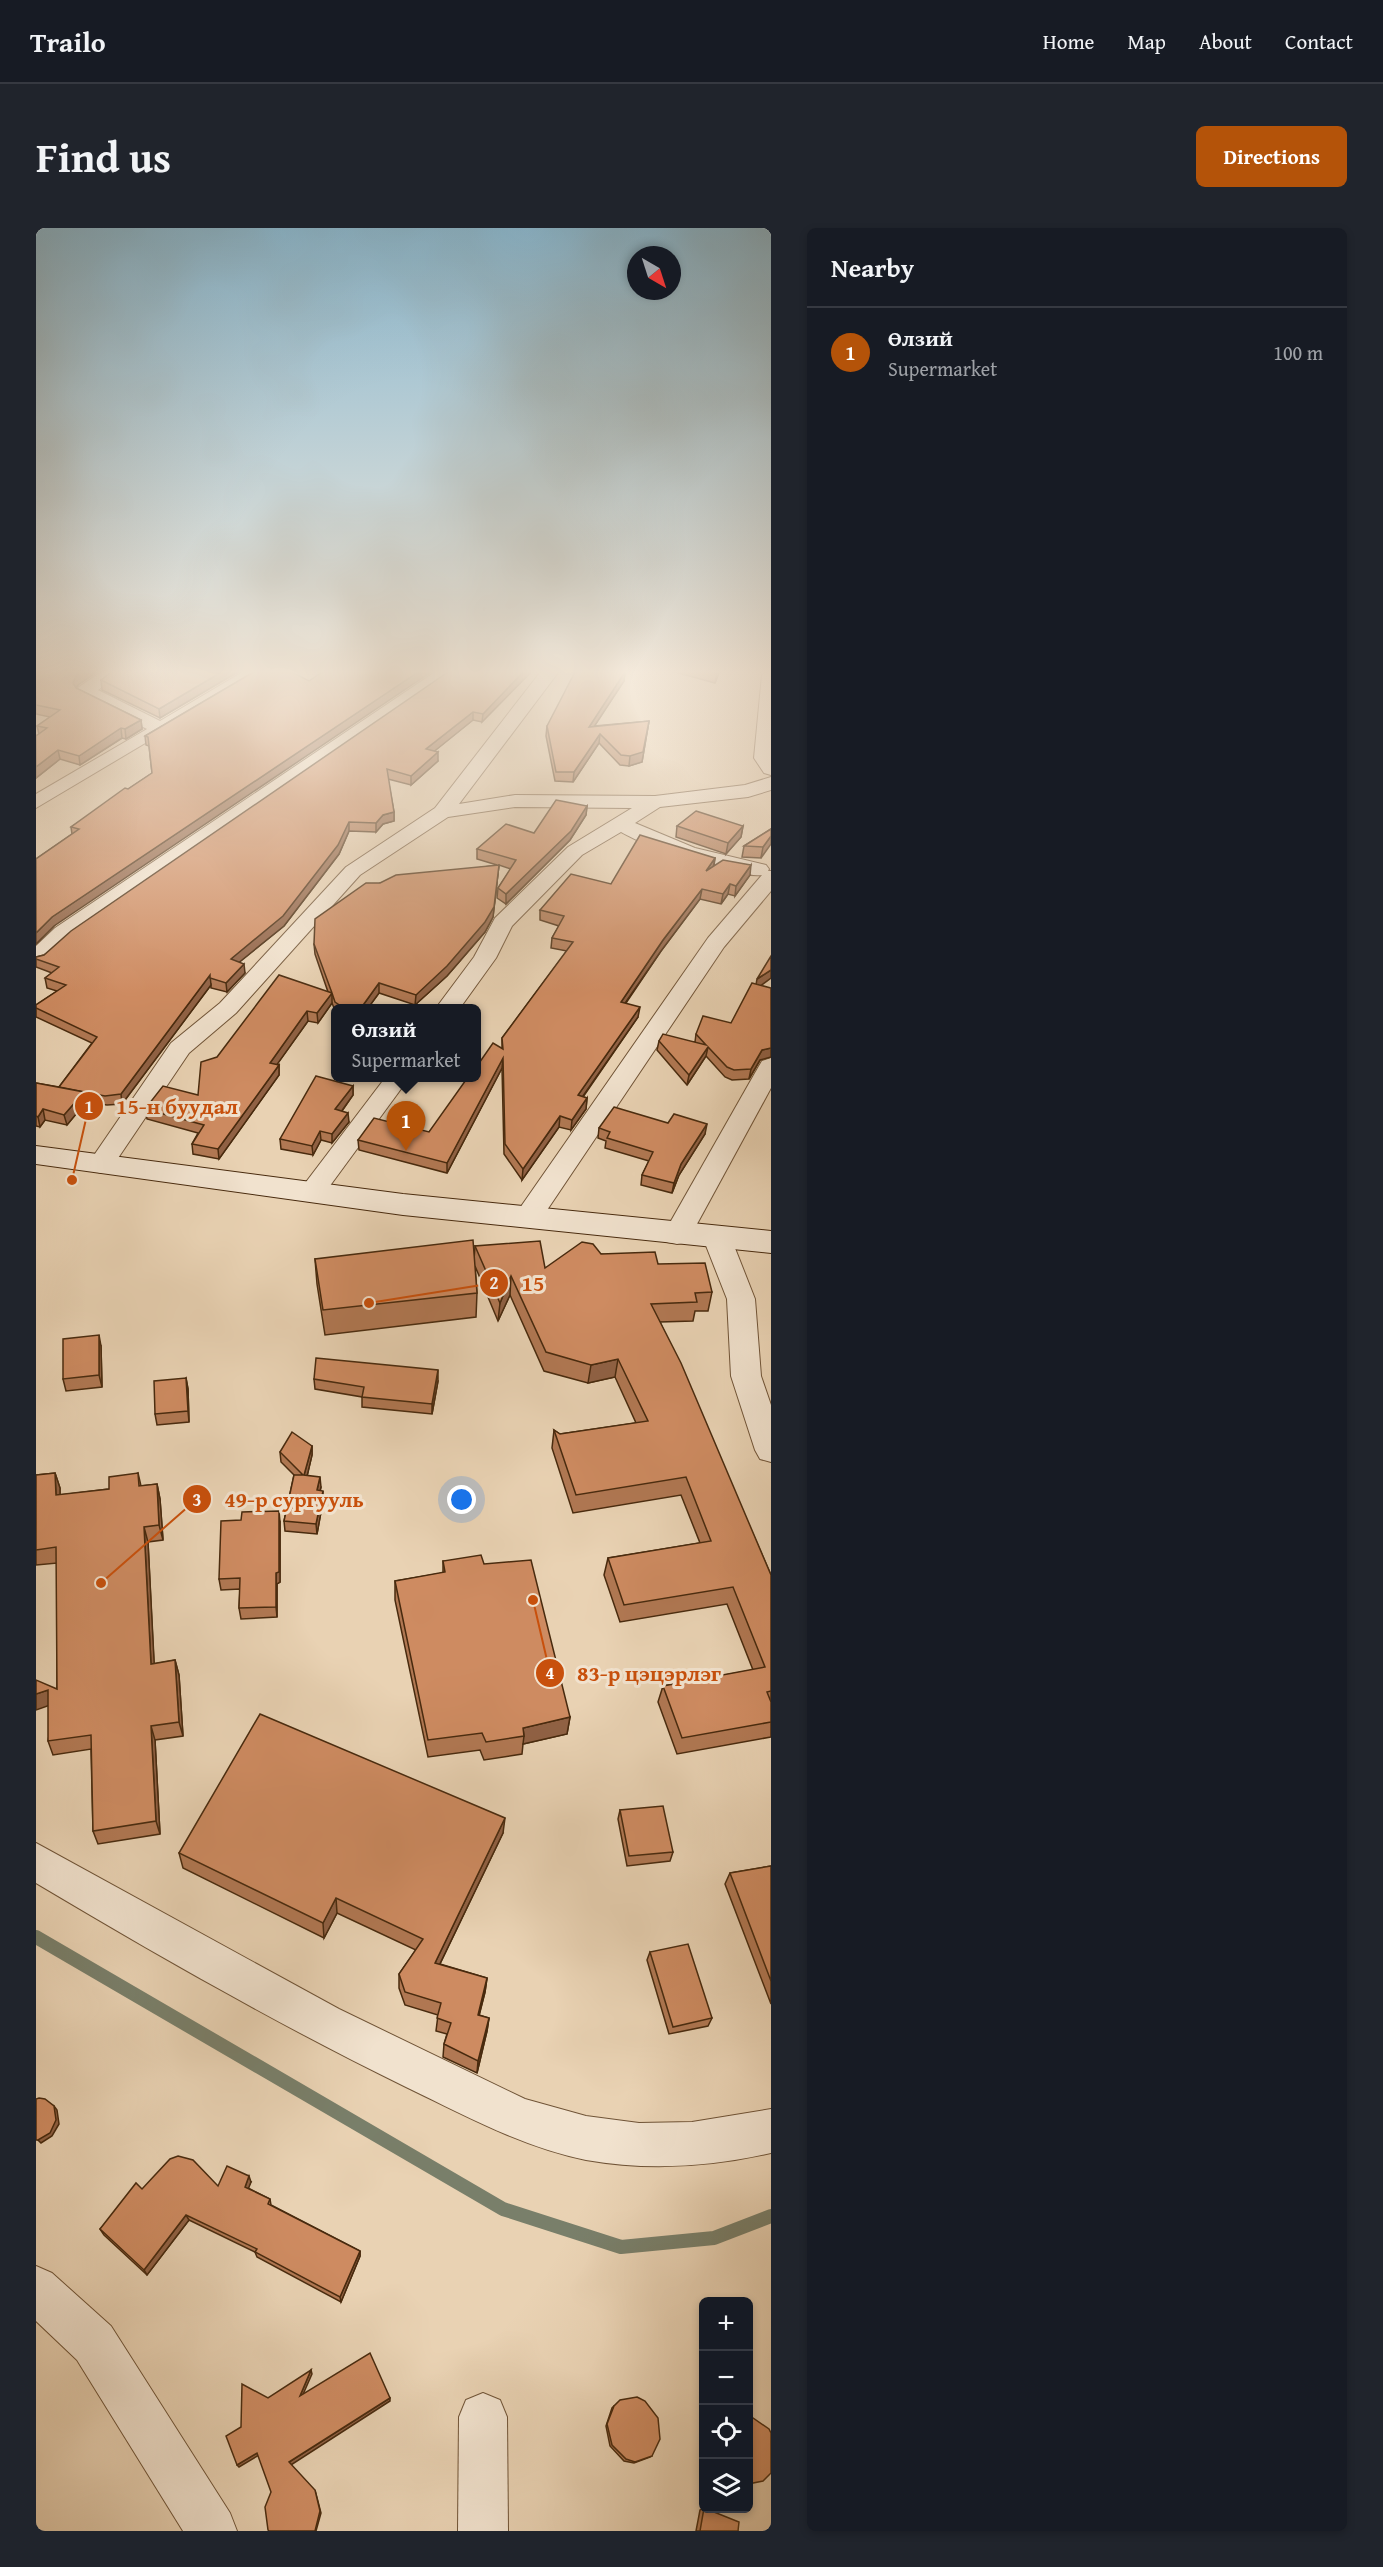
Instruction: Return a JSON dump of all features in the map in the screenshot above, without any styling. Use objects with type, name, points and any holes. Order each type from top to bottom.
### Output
[{"type":"main road","points":[[36,1155],[527,1218],[677,1235],[771,1242]]},
{"type":"street","points":[[36,802],[77,777]]},
{"type":"street","points":[[36,958],[63,933],[292,777]]},
{"type":"street","points":[[101,1164],[180,1048],[228,1008],[353,871],[442,812],[469,777]]},
{"type":"street","points":[[442,812],[514,801],[655,802],[748,791],[771,783]]},
{"type":"street","points":[[451,1004],[485,958],[503,923],[575,851],[655,802]]},
{"type":"street","points":[[620,823],[630,831],[720,861],[756,869],[771,866]]},
{"type":"street","points":[[527,1218],[716,943],[771,877]]},
{"type":"street","points":[[677,1235],[771,1066]]},
{"type":"street","points":[[312,1192],[393,1082]]},
{"type":"street","points":[[717,1238],[741,1299],[746,1376],[771,1450]]},
{"type":"street","points":[[36,1862],[248,1984],[348,2038],[516,2117],[559,2132],[614,2143],[673,2145],[737,2140],[771,2132]]},
{"type":"street","points":[[36,2289],[94,2343],[212,2531]]},
{"type":"street","points":[[483,2416],[483,2531]]},
{"type":"building","points":[[145,777],[260,777],[52,917],[36,933],[36,859],[79,829],[71,827],[125,788],[128,789]]},
{"type":"building","points":[[295,777],[388,777],[394,812],[383,815],[376,823],[349,822],[338,845],[283,916],[231,959],[244,964],[226,983],[210,978],[210,975],[121,1094],[105,1096],[59,1087],[97,1037],[36,1008],[36,1005],[66,985],[45,978],[59,967],[36,959],[36,957],[44,955],[71,931]]},
{"type":"building","points":[[556,800],[587,806],[571,831],[506,894],[498,888],[516,860],[477,849],[506,824],[534,833]]},
{"type":"building","points":[[696,811],[743,826],[728,843],[677,826]]},
{"type":"building","points":[[771,829],[771,836],[763,847],[744,846]]},
{"type":"building","points":[[640,835],[715,858],[706,871],[723,860],[751,865],[736,886],[730,884],[723,894],[702,889],[663,940],[621,1002],[640,1007],[578,1095],[587,1098],[572,1120],[560,1116],[523,1169],[505,1144],[503,1058],[447,1163],[358,1140],[374,1118],[429,1132],[464,1082],[481,1082],[481,1060],[493,1043],[503,1049],[502,1038],[573,942],[552,938],[564,916],[540,910],[571,874],[611,884]]},
{"type":"building","points":[[499,865],[494,907],[485,922],[447,966],[416,995],[379,983],[364,1004],[335,1002],[314,944],[315,919],[366,883],[380,883],[396,875]]},
{"type":"building","points":[[771,956],[771,970],[757,979]]},
{"type":"building","points":[[279,975],[332,993],[317,1013],[307,1011],[270,1063],[279,1065],[218,1149],[192,1144],[204,1125],[145,1109],[163,1086],[198,1095],[201,1062],[217,1057]]},
{"type":"building","points":[[752,983],[771,988],[771,1048],[762,1050],[751,1069],[734,1070],[727,1067],[708,1047],[689,1075],[659,1041],[663,1034],[706,1045],[696,1034],[703,1016],[731,1023]]},
{"type":"building","points":[[316,1076],[331,1080],[331,1082],[353,1086],[335,1109],[348,1113],[332,1134],[320,1131],[312,1146],[280,1139]]},
{"type":"building","points":[[36,1083],[84,1092],[64,1115],[43,1109],[38,1117],[36,1116]]},
{"type":"building","points":[[614,1107],[668,1123],[674,1114],[707,1124],[681,1164],[674,1183],[642,1175],[653,1152],[607,1138],[610,1132],[599,1128]]},
{"type":"building","points":[[473,1240],[477,1293],[323,1310],[315,1259]]},
{"type":"building","points":[[540,1241],[545,1268],[582,1242],[593,1244],[601,1254],[655,1252],[658,1264],[705,1263],[712,1292],[695,1293],[697,1302],[651,1304],[681,1363],[771,1575],[771,1691],[767,1692],[771,1702],[771,1722],[682,1738],[663,1686],[765,1667],[733,1587],[624,1605],[608,1558],[711,1541],[686,1477],[576,1495],[554,1430],[560,1434],[648,1421],[618,1359],[591,1365],[546,1352],[511,1276],[500,1303],[475,1246]]},
{"type":"building","points":[[99,1335],[99,1375],[63,1379],[63,1339]]},
{"type":"building","points":[[316,1358],[438,1370],[432,1404],[362,1397],[364,1387],[314,1379]]},
{"type":"building","points":[[186,1378],[188,1411],[155,1414],[154,1381]]},
{"type":"building","points":[[292,1432],[312,1446],[304,1475],[320,1477],[317,1490],[323,1491],[316,1524],[284,1521],[294,1475],[303,1475],[280,1452]]},
{"type":"building","points":[[55,1473],[56,1495],[109,1489],[109,1477],[138,1473],[139,1486],[157,1484],[159,1525],[144,1527],[151,1664],[175,1660],[179,1722],[151,1726],[156,1821],[93,1831],[91,1735],[48,1741],[48,1690],[36,1694],[36,1680],[57,1689],[56,1547],[36,1550],[36,1475]]},
{"type":"building","points":[[279,1511],[279,1572],[276,1573],[276,1607],[239,1608],[240,1578],[219,1579],[221,1521],[241,1520],[242,1512]]},
{"type":"building","points":[[481,1555],[484,1564],[531,1560],[570,1717],[523,1728],[524,1736],[486,1742],[482,1733],[428,1740],[395,1581],[445,1572],[443,1561]]},
{"type":"building","points":[[260,1714],[505,1818],[435,1963],[487,1978],[478,2015],[489,2018],[478,2061],[444,2044],[451,2023],[437,2018],[441,2003],[405,1992],[399,1974],[423,1939],[336,1898],[323,1923],[179,1853]]},
{"type":"building","points":[[663,1806],[673,1852],[629,1856],[620,1810]]},
{"type":"building","points":[[771,1866],[771,1981],[730,1873]]},
{"type":"building","points":[[688,1944],[712,2018],[673,2027],[650,1952]]},
{"type":"building","points":[[36,2099],[45,2099],[54,2106],[56,2120],[50,2133],[36,2140]]},
{"type":"building","points":[[178,2156],[193,2160],[218,2186],[227,2166],[249,2176],[245,2187],[270,2199],[268,2204],[360,2251],[340,2297],[255,2252],[257,2249],[186,2215],[144,2270],[100,2229],[136,2183],[142,2189],[170,2159]]},
{"type":"building","points":[[370,2353],[390,2398],[289,2462],[315,2490],[320,2511],[315,2531],[269,2531],[265,2507],[271,2492],[257,2453],[237,2465],[226,2436],[241,2427],[242,2384],[268,2398],[311,2370],[300,2396]]},
{"type":"building","points":[[637,2397],[645,2401],[658,2418],[660,2439],[652,2456],[635,2462],[626,2459],[612,2445],[607,2424],[614,2406],[620,2400]]},
{"type":"building","points":[[753,2418],[771,2433],[771,2473],[763,2481],[753,2483]]},
{"type":"building","points":[[703,2513],[716,2513],[739,2522],[738,2531],[700,2531]]},
{"type":"waterway","points":[[36,1937],[503,2209],[621,2247],[714,2238],[771,2216]]},
{"type":"place","name":"Өлзий","points":[[406,1151]]},
{"type":"place","name":"15-н буудал","points":[[72,1180]]},
{"type":"place","name":"15","points":[[369,1303]]},
{"type":"place","name":"49-р сургууль","points":[[101,1583]]},
{"type":"place","name":"83-р цэцэрлэг","points":[[533,1600]]}]
